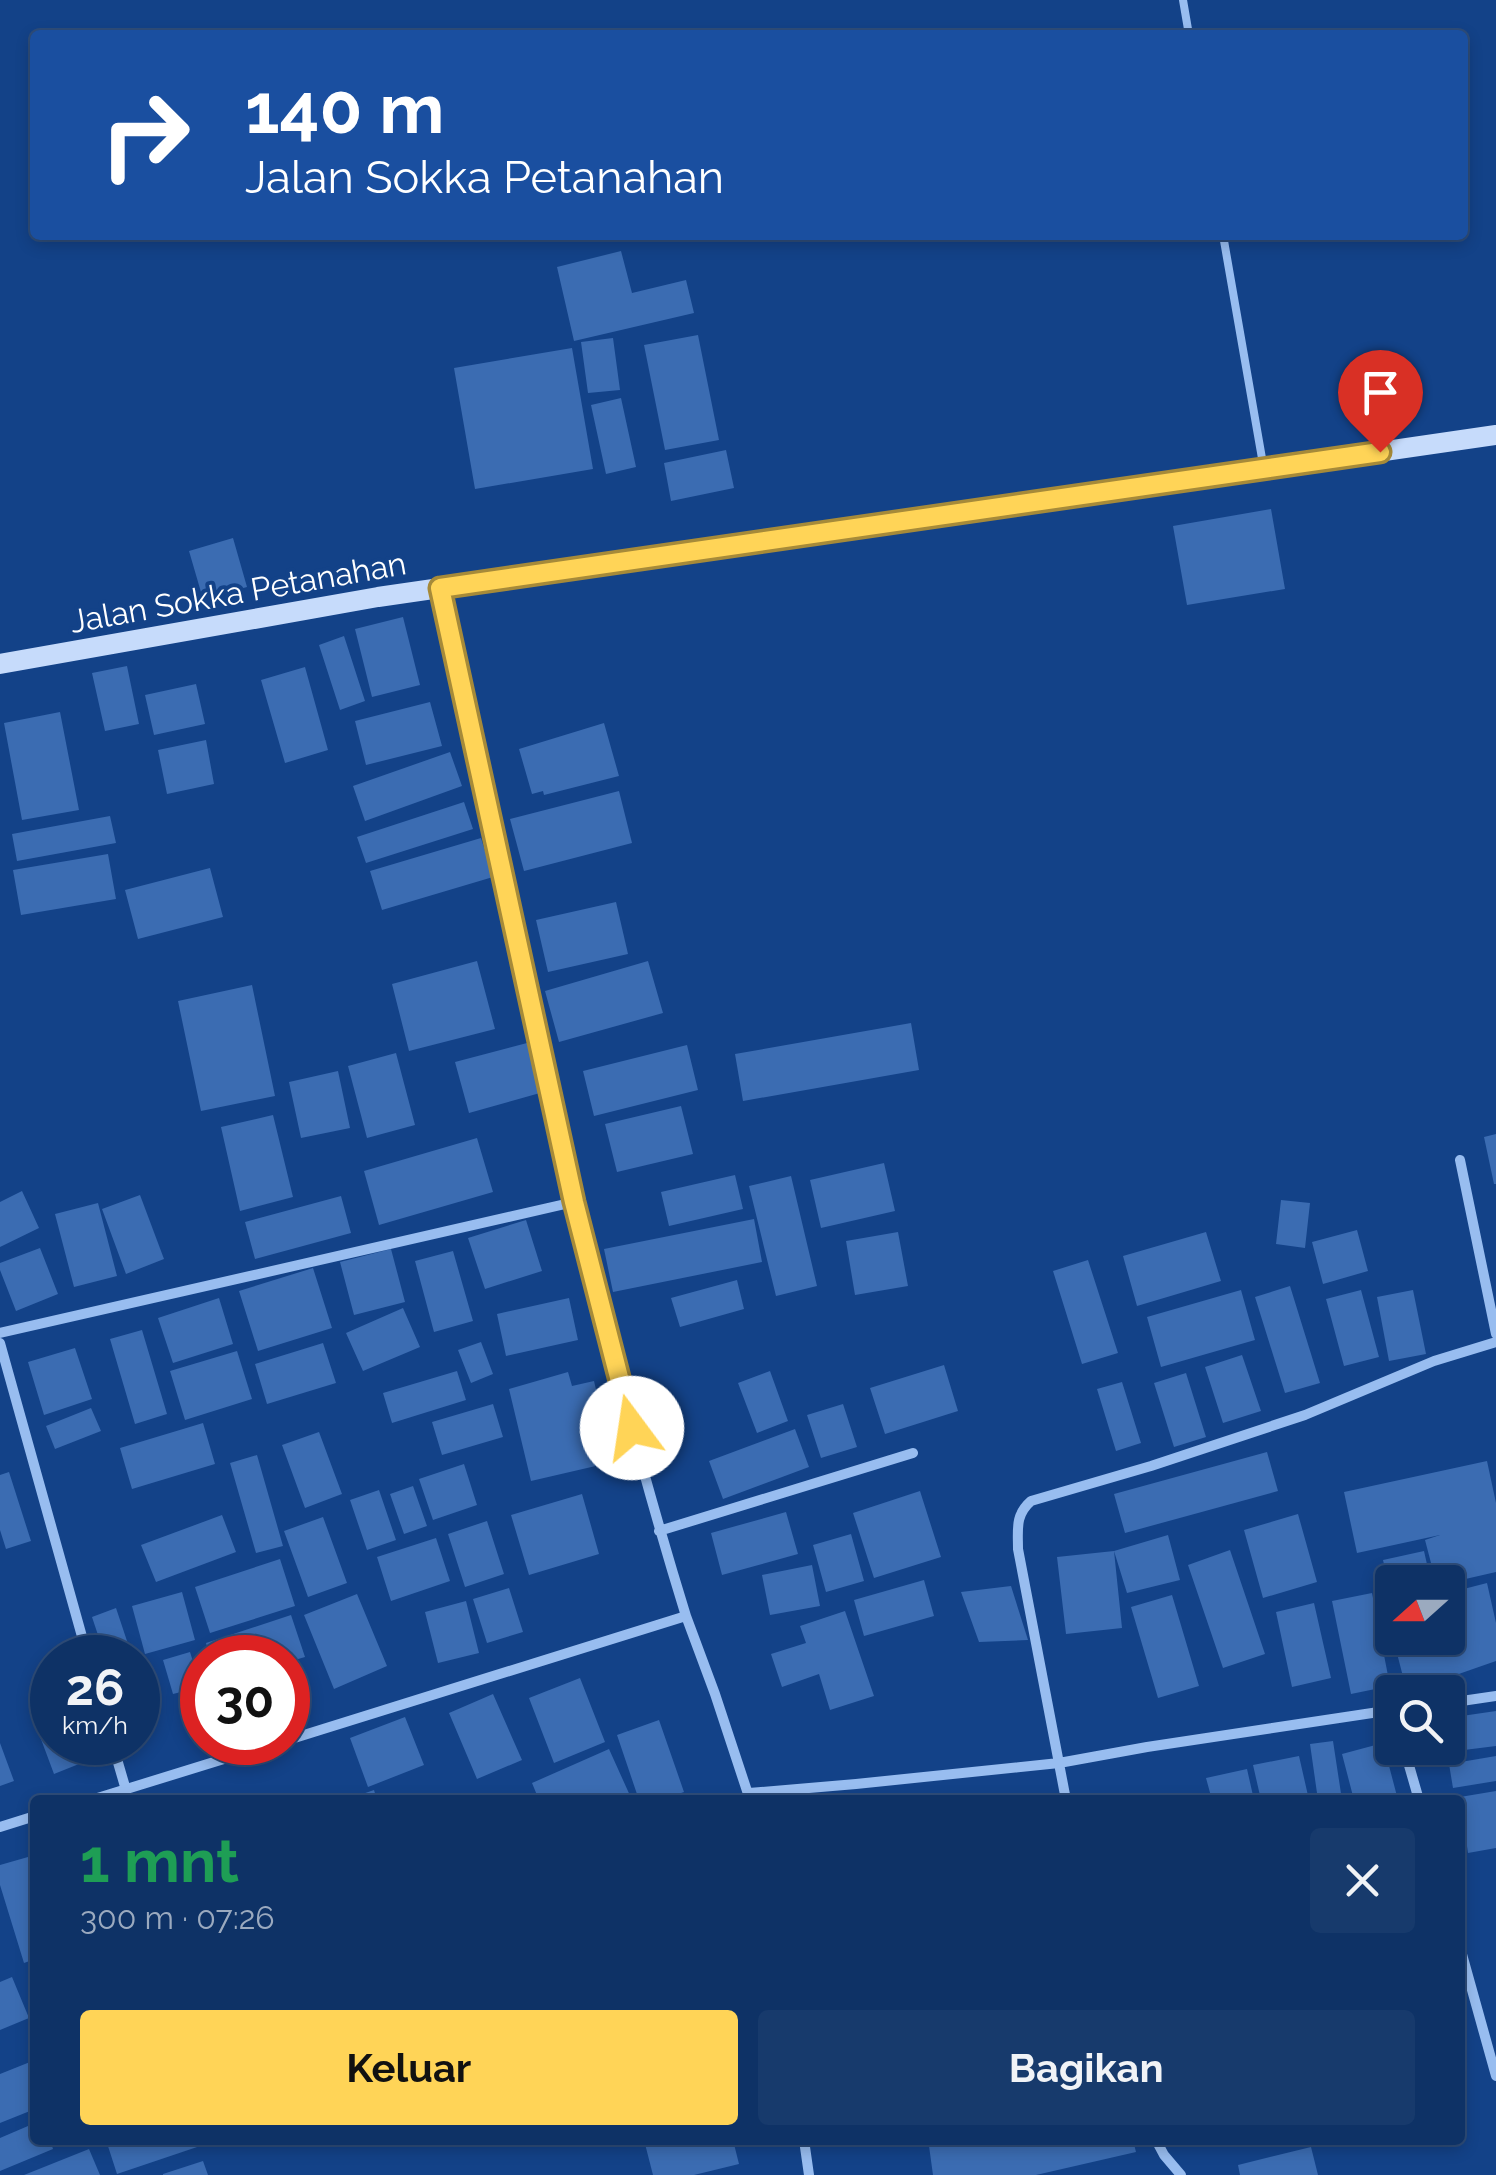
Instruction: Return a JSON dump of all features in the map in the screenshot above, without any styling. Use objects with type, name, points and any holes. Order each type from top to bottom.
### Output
[{"type":"street","name":"Jalan Sokka Petanahan","points":[[0,664],[440,588],[1496,435]]},
{"type":"street","points":[[440,588],[574,1202],[659,1531],[749,1795]]},
{"type":"street","points":[[1460,1160],[1496,1334]]},
{"type":"street","points":[[0,1334],[574,1202]]},
{"type":"street","points":[[1065,1795],[1018,1549],[1018,1518],[1022,1508],[1031,1501],[1305,1415],[1434,1362],[1496,1342]]},
{"type":"street","points":[[0,1343],[82,1635]]},
{"type":"street","points":[[659,1531],[913,1453]]},
{"type":"street","points":[[310,1733],[686,1616]]},
{"type":"street","points":[[1465,1701],[1496,1696]]},
{"type":"street","points":[[758,1795],[1059,1763],[1375,1713]]},
{"type":"street","points":[[119,1765],[126,1790]]},
{"type":"street","points":[[108,1795],[206,1765]]},
{"type":"street","points":[[1409,1765],[1418,1795]]},
{"type":"street","points":[[0,1827],[30,1818]]},
{"type":"street","points":[[1465,1965],[1496,2076]]},
{"type":"street","points":[[805,2145],[809,2175]]},
{"type":"street","points":[[1159,2145],[1181,2175]]},
{"type":"lane","points":[[1183,0],[1188,30]]},
{"type":"lane","points":[[1225,240],[1264,469]]},
{"type":"building","points":[[621,251],[632,293],[686,280],[694,313],[574,341],[557,267]]},
{"type":"building","points":[[698,335],[719,440],[665,450],[644,345]]},
{"type":"building","points":[[613,338],[620,390],[588,393],[581,342]]},
{"type":"building","points":[[572,348],[593,469],[475,489],[454,368]]},
{"type":"building","points":[[621,398],[636,467],[606,474],[591,405]]},
{"type":"building","points":[[726,450],[734,488],[671,501],[664,463]]},
{"type":"building","points":[[1271,509],[1285,589],[1187,605],[1173,526]]},
{"type":"building","points":[[233,538],[247,587],[203,599],[189,551]]},
{"type":"building","points":[[403,617],[420,685],[372,697],[355,629]]},
{"type":"building","points":[[344,636],[365,701],[340,710],[319,645]]},
{"type":"building","points":[[127,666],[139,724],[105,731],[92,673]]},
{"type":"building","points":[[305,667],[328,750],[285,763],[261,680]]},
{"type":"building","points":[[196,684],[205,724],[154,735],[145,695]]},
{"type":"building","points":[[430,702],[442,746],[366,765],[355,721]]},
{"type":"building","points":[[60,712],[79,810],[22,820],[4,723]]},
{"type":"building","points":[[604,723],[619,776],[544,795],[543,791],[532,794],[519,749]]},
{"type":"building","points":[[206,740],[214,784],[167,794],[158,750]]},
{"type":"building","points":[[450,752],[462,786],[365,821],[353,786]]},
{"type":"building","points":[[619,791],[632,843],[524,871],[510,819]]},
{"type":"building","points":[[464,802],[473,829],[366,863],[357,837]]},
{"type":"building","points":[[110,816],[116,843],[17,861],[12,834]]},
{"type":"building","points":[[481,838],[493,877],[382,910],[370,871]]},
{"type":"building","points":[[108,854],[116,899],[21,915],[13,870]]},
{"type":"building","points":[[210,868],[223,917],[138,939],[125,890]]},
{"type":"building","points":[[616,902],[628,954],[548,972],[536,920]]},
{"type":"building","points":[[477,961],[495,1029],[409,1051],[392,984]]},
{"type":"building","points":[[648,961],[663,1013],[559,1042],[545,991]]},
{"type":"building","points":[[252,985],[275,1096],[201,1111],[178,1001]]},
{"type":"building","points":[[911,1023],[919,1070],[743,1101],[735,1054]]},
{"type":"building","points":[[527,1043],[540,1093],[469,1113],[455,1062]]},
{"type":"building","points":[[687,1045],[698,1090],[594,1116],[583,1071]]},
{"type":"building","points":[[396,1053],[415,1125],[367,1138],[348,1066]]},
{"type":"building","points":[[338,1071],[350,1128],[301,1138],[289,1082]]},
{"type":"building","points":[[681,1106],[693,1154],[617,1172],[605,1124]]},
{"type":"building","points":[[273,1115],[293,1197],[240,1211],[221,1127]]},
{"type":"building","points":[[1496,1134],[1496,1184],[1494,1184],[1484,1137]]},
{"type":"building","points":[[477,1138],[493,1192],[379,1225],[364,1171]]},
{"type":"building","points":[[884,1163],[895,1211],[821,1228],[810,1180]]},
{"type":"building","points":[[735,1175],[743,1209],[669,1226],[661,1192]]},
{"type":"building","points":[[791,1176],[817,1286],[776,1296],[749,1186]]},
{"type":"building","points":[[22,1191],[39,1228],[0,1247],[0,1202]]},
{"type":"building","points":[[140,1195],[164,1259],[126,1274],[102,1209]]},
{"type":"building","points":[[341,1196],[351,1233],[255,1259],[245,1222]]},
{"type":"building","points":[[1281,1200],[1310,1203],[1305,1248],[1276,1244]]},
{"type":"building","points":[[98,1203],[117,1276],[74,1287],[55,1214]]},
{"type":"building","points":[[754,1219],[762,1262],[613,1292],[604,1249]]},
{"type":"building","points":[[526,1220],[542,1271],[485,1289],[468,1238]]},
{"type":"building","points":[[1357,1230],[1368,1271],[1323,1284],[1312,1242]]},
{"type":"building","points":[[898,1232],[908,1286],[855,1295],[846,1241]]},
{"type":"building","points":[[1206,1232],[1221,1281],[1137,1306],[1123,1256]]},
{"type":"building","points":[[40,1248],[58,1294],[16,1311],[0,1263]]},
{"type":"building","points":[[391,1249],[405,1302],[354,1315],[340,1262]]},
{"type":"building","points":[[453,1251],[473,1321],[434,1332],[415,1261]]},
{"type":"building","points":[[1088,1260],[1118,1353],[1082,1364],[1053,1271]]},
{"type":"building","points":[[313,1268],[332,1328],[258,1351],[239,1291]]},
{"type":"building","points":[[737,1280],[744,1309],[680,1327],[671,1298]]},
{"type":"building","points":[[1290,1286],[1320,1383],[1285,1393],[1255,1297]]},
{"type":"building","points":[[1241,1290],[1255,1340],[1161,1367],[1147,1317]]},
{"type":"building","points":[[1361,1290],[1379,1357],[1344,1366],[1326,1299]]},
{"type":"building","points":[[1413,1290],[1426,1354],[1389,1361],[1377,1297]]},
{"type":"building","points":[[219,1298],[233,1344],[173,1363],[158,1318]]},
{"type":"building","points":[[569,1298],[578,1340],[506,1356],[497,1314]]},
{"type":"building","points":[[403,1308],[420,1347],[363,1371],[346,1333]]},
{"type":"building","points":[[142,1330],[167,1414],[135,1424],[110,1339]]},
{"type":"building","points":[[481,1342],[493,1374],[471,1383],[458,1350]]},
{"type":"building","points":[[323,1343],[336,1383],[267,1404],[255,1364]]},
{"type":"building","points":[[75,1348],[92,1399],[44,1415],[28,1362]]},
{"type":"building","points":[[237,1351],[252,1399],[185,1420],[170,1371]]},
{"type":"building","points":[[1242,1355],[1261,1411],[1223,1423],[1205,1367]]},
{"type":"building","points":[[944,1365],[958,1411],[885,1434],[870,1388]]},
{"type":"building","points":[[457,1371],[466,1400],[392,1423],[383,1393]]},
{"type":"building","points":[[770,1371],[788,1421],[757,1433],[738,1383]]},
{"type":"building","points":[[568,1372],[572,1386],[594,1381],[613,1462],[531,1481],[509,1389]]},
{"type":"building","points":[[1186,1373],[1206,1437],[1174,1447],[1154,1383]]},
{"type":"building","points":[[1122,1382],[1141,1443],[1116,1451],[1097,1389]]},
{"type":"building","points":[[493,1404],[503,1437],[442,1455],[432,1422]]},
{"type":"building","points":[[843,1404],[857,1447],[821,1458],[807,1415]]},
{"type":"building","points":[[91,1408],[101,1431],[55,1449],[46,1426]]},
{"type":"building","points":[[203,1423],[215,1464],[132,1489],[120,1448]]},
{"type":"building","points":[[795,1429],[809,1467],[723,1499],[709,1461]]},
{"type":"building","points":[[319,1432],[342,1494],[305,1508],[282,1445]]},
{"type":"building","points":[[1267,1452],[1278,1491],[1125,1533],[1114,1494]]},
{"type":"building","points":[[257,1455],[283,1546],[256,1553],[230,1463]]},
{"type":"building","points":[[1487,1461],[1496,1503],[1496,1572],[1465,1579],[1465,1565],[1432,1565],[1425,1540],[1440,1535],[1357,1553],[1344,1492]]},
{"type":"building","points":[[464,1464],[477,1505],[433,1520],[419,1479]]},
{"type":"building","points":[[9,1472],[31,1541],[6,1549],[0,1530],[0,1475]]},
{"type":"building","points":[[413,1486],[427,1526],[404,1534],[390,1494]]},
{"type":"building","points":[[379,1490],[396,1540],[367,1550],[350,1500]]},
{"type":"building","points":[[920,1491],[941,1557],[874,1578],[853,1513]]},
{"type":"building","points":[[582,1494],[599,1554],[529,1575],[511,1515]]},
{"type":"building","points":[[786,1512],[798,1554],[722,1575],[711,1533]]},
{"type":"building","points":[[1298,1514],[1317,1582],[1263,1598],[1244,1530]]},
{"type":"building","points":[[222,1515],[236,1552],[156,1582],[141,1545]]},
{"type":"building","points":[[323,1517],[347,1583],[308,1597],[284,1531]]},
{"type":"building","points":[[487,1521],[504,1574],[465,1587],[448,1534]]},
{"type":"building","points":[[851,1534],[864,1581],[826,1592],[813,1545]]},
{"type":"building","points":[[1168,1535],[1180,1580],[1127,1593],[1114,1551]]},
{"type":"building","points":[[436,1538],[450,1581],[391,1601],[377,1557]]},
{"type":"building","points":[[1230,1550],[1265,1654],[1223,1668],[1188,1565]]},
{"type":"building","points":[[1114,1551],[1122,1628],[1066,1634],[1057,1557]]},
{"type":"building","points":[[1424,1551],[1427,1565],[1384,1565],[1383,1560]]},
{"type":"building","points":[[280,1559],[295,1606],[210,1633],[195,1587]]},
{"type":"building","points":[[812,1565],[820,1606],[770,1615],[762,1575]]},
{"type":"building","points":[[924,1580],[934,1616],[864,1636],[854,1600]]},
{"type":"building","points":[[1487,1583],[1496,1623],[1496,1661],[1456,1675],[1403,1675],[1397,1655],[1465,1655],[1465,1589]]},
{"type":"building","points":[[1011,1586],[1028,1640],[979,1642],[961,1592]]},
{"type":"building","points":[[509,1588],[523,1632],[487,1643],[473,1599]]},
{"type":"building","points":[[182,1592],[194,1635],[180,1635],[180,1644],[160,1650],[160,1635],[140,1635],[132,1606]]},
{"type":"building","points":[[1372,1593],[1375,1655],[1384,1655],[1388,1675],[1375,1675],[1375,1689],[1351,1694],[1332,1601]]},
{"type":"building","points":[[357,1594],[387,1666],[334,1689],[304,1615]]},
{"type":"building","points":[[1172,1595],[1199,1686],[1158,1698],[1131,1607]]},
{"type":"building","points":[[466,1601],[479,1653],[438,1663],[425,1612]]},
{"type":"building","points":[[1314,1603],[1331,1678],[1292,1687],[1276,1612]]},
{"type":"building","points":[[116,1608],[125,1635],[98,1635],[92,1617]]},
{"type":"building","points":[[845,1611],[874,1696],[830,1710],[819,1674],[782,1687],[771,1654],[806,1643],[800,1626]]},
{"type":"building","points":[[291,1615],[298,1635],[230,1635]]},
{"type":"building","points":[[180,1655],[180,1692],[173,1694],[163,1660]]},
{"type":"building","points":[[580,1678],[605,1742],[554,1763],[529,1698]]},
{"type":"building","points":[[493,1694],[522,1760],[477,1779],[449,1713]]},
{"type":"building","points":[[1496,1711],[1496,1746],[1465,1750],[1465,1716]]},
{"type":"building","points":[[405,1717],[424,1765],[368,1787],[350,1738]]},
{"type":"building","points":[[659,1720],[684,1792],[637,1795],[617,1735]]},
{"type":"building","points":[[1333,1741],[1341,1795],[1317,1795],[1310,1744]]},
{"type":"building","points":[[0,1743],[14,1781],[0,1786]]},
{"type":"building","points":[[1375,1745],[1375,1765],[1389,1765],[1397,1795],[1353,1795],[1342,1754]]},
{"type":"building","points":[[609,1749],[630,1795],[537,1795],[532,1783]]},
{"type":"building","points":[[1299,1756],[1308,1795],[1260,1795],[1253,1765]]},
{"type":"building","points":[[1496,1756],[1496,1781],[1453,1788],[1449,1765],[1465,1765],[1465,1761]]},
{"type":"building","points":[[51,1765],[76,1765],[54,1774]]},
{"type":"building","points":[[1247,1769],[1253,1795],[1211,1795],[1206,1778]]},
{"type":"building","points":[[1496,1791],[1496,1848],[1468,1853],[1465,1796]]},
{"type":"building","points":[[30,1856],[30,1961],[24,1963],[0,1885],[0,1865]]},
{"type":"building","points":[[12,1977],[29,2018],[0,2030],[0,1982]]},
{"type":"building","points":[[30,2062],[30,2111],[0,2123],[0,2074]]},
{"type":"building","points":[[30,2125],[30,2145],[52,2145],[53,2149],[0,2171],[0,2138]]},
{"type":"building","points":[[108,2145],[203,2145],[117,2174]]},
{"type":"building","points":[[645,2145],[734,2145],[739,2164],[694,2175],[653,2175]]},
{"type":"building","points":[[1134,2145],[1136,2152],[1036,2175],[933,2175],[929,2146]]},
{"type":"building","points":[[1311,2147],[1318,2175],[1240,2175],[1238,2165]]},
{"type":"building","points":[[89,2149],[100,2175],[24,2175]]},
{"type":"building","points":[[203,2161],[208,2175],[163,2175],[163,2174]]},
{"type":"route","points":[[632,1428],[574,1202],[440,588],[1380,452]]}]
